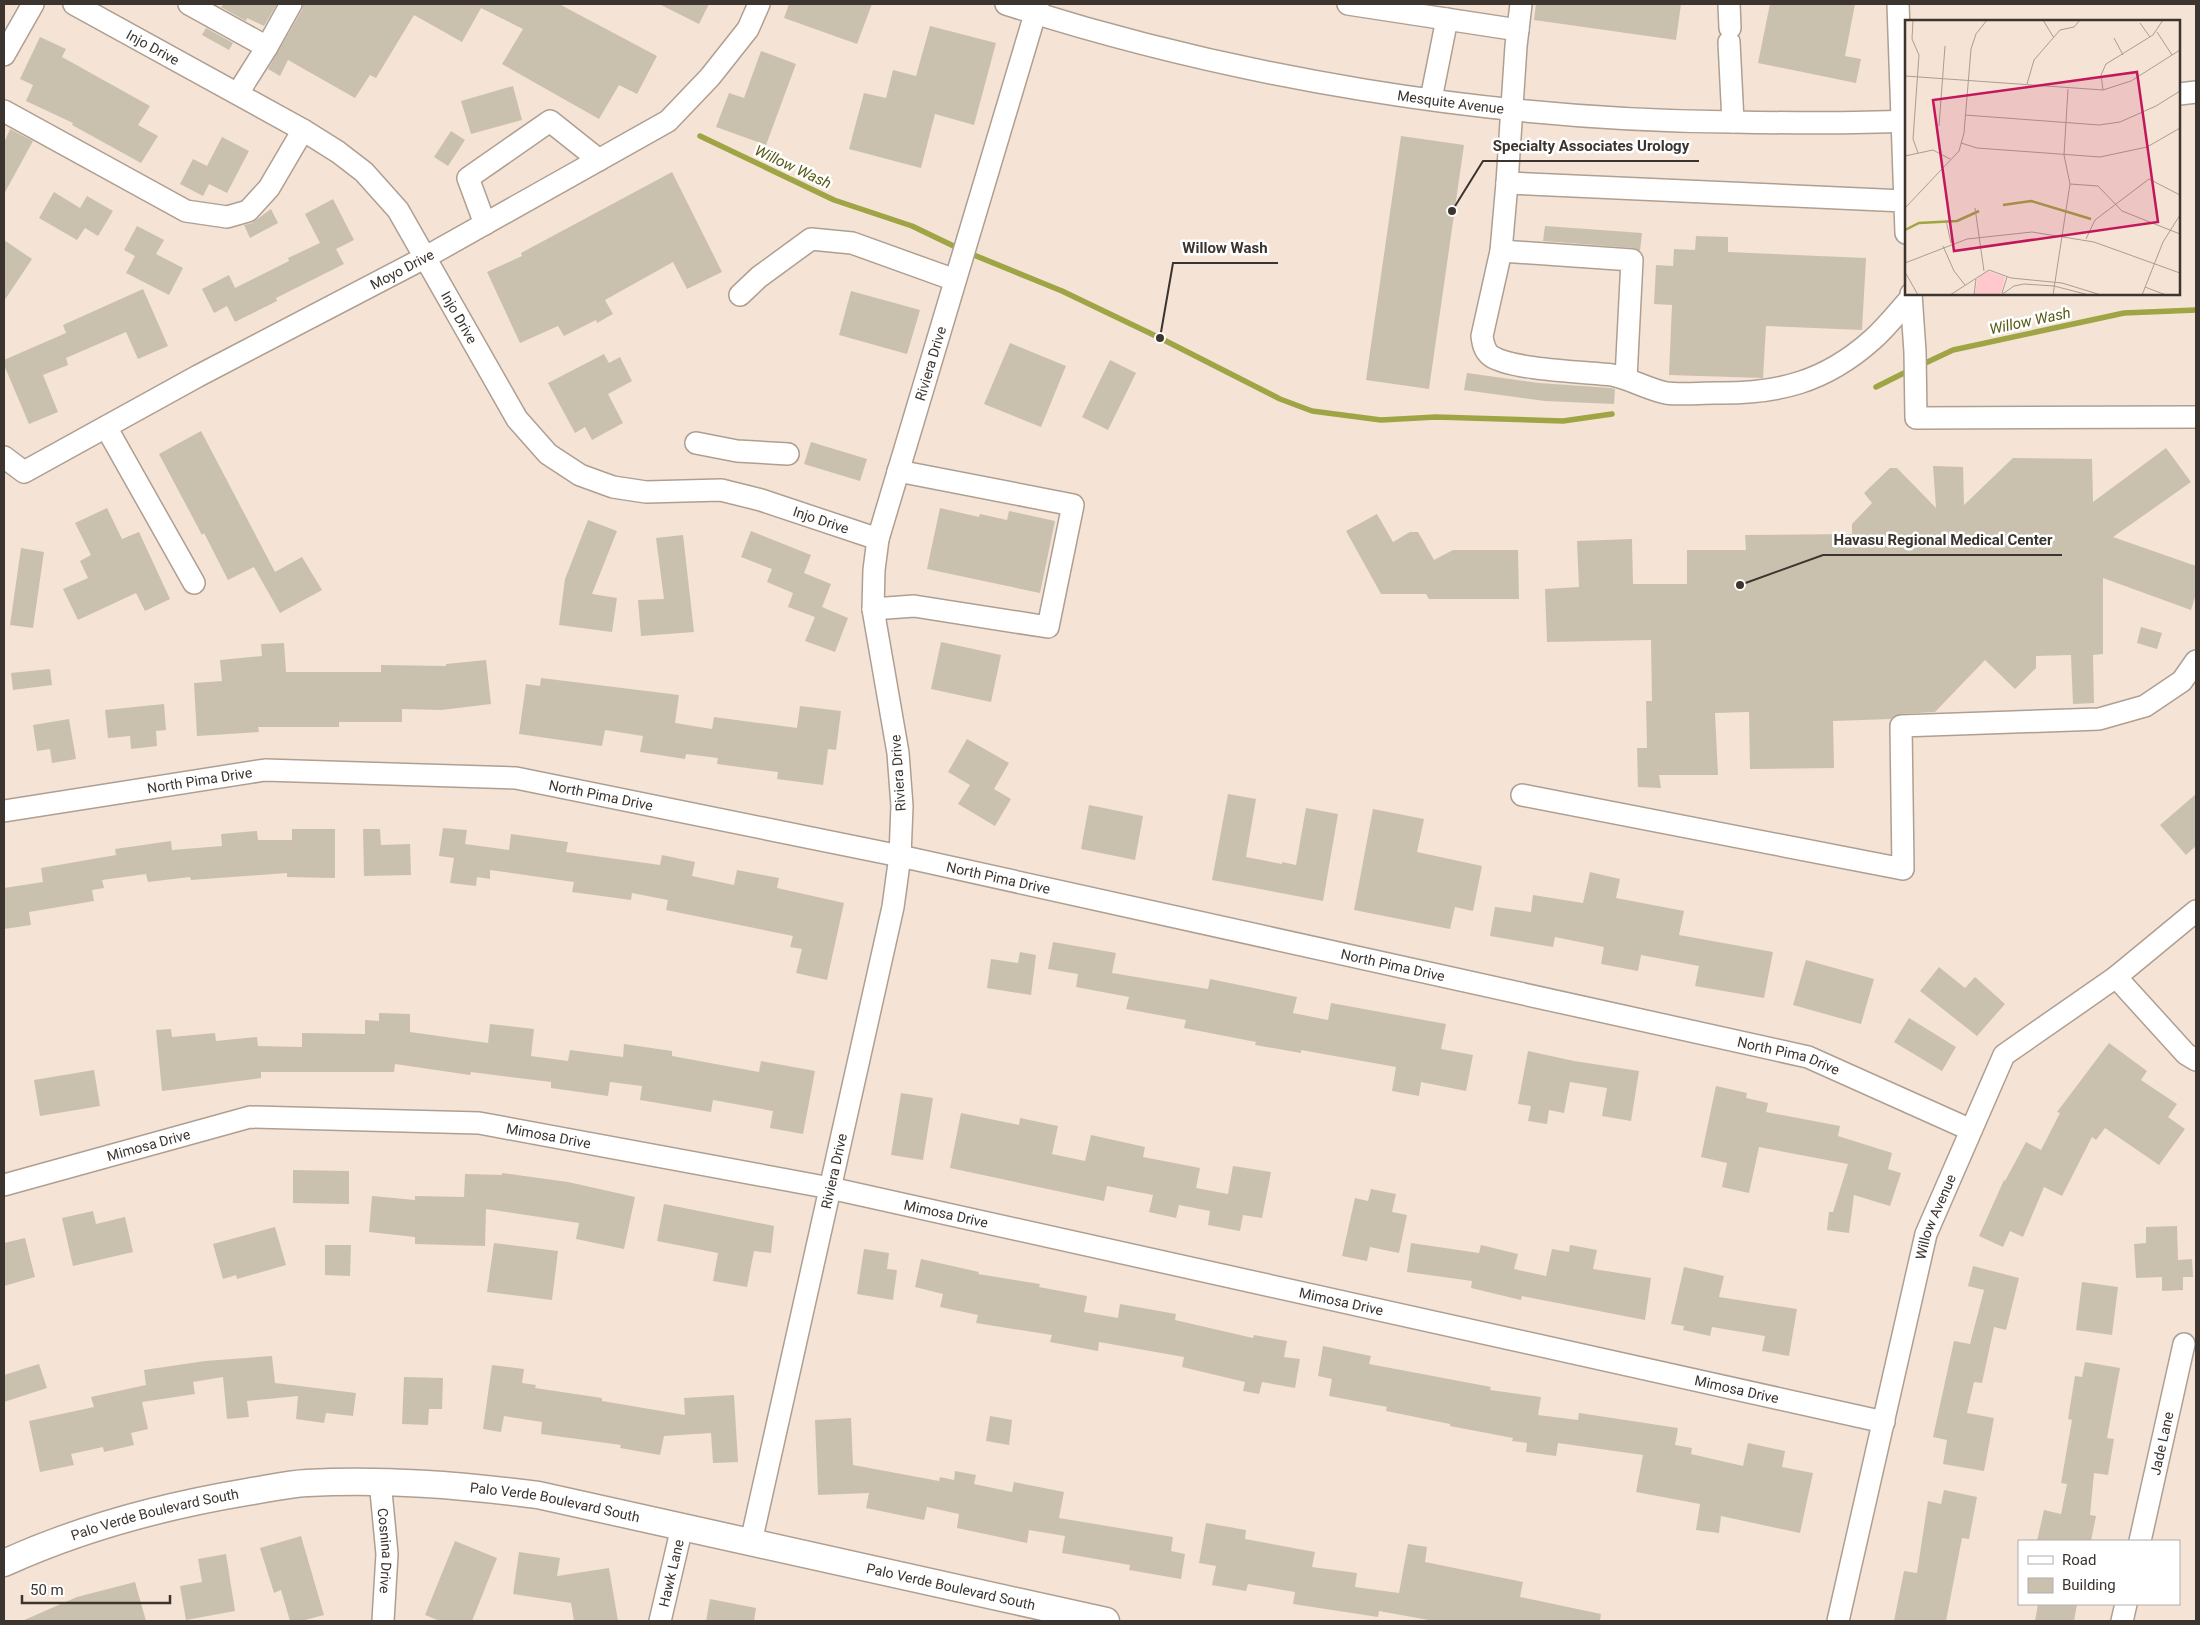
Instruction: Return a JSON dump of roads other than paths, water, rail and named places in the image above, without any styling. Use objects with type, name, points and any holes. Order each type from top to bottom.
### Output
[{"type":"main road","name":"Palo Verde Boulevard South","points":[[4,1563],[79,1533],[146,1513],[228,1495],[304,1483],[380,1481],[454,1484],[538,1495],[1106,1621]]},
{"type":"street","points":[[4,55],[33,4]]},
{"type":"street","name":"Injo Drive","points":[[74,4],[303,130],[338,152],[364,172],[398,210],[517,419],[548,454],[580,475],[613,487],[646,492],[721,490],[761,500],[878,539]]},
{"type":"street","points":[[189,4],[268,47]]},
{"type":"street","points":[[238,93],[268,47],[291,4]]},
{"type":"street","name":"Moyo Drive","points":[[4,457],[24,472],[198,376],[426,257],[668,121],[710,77],[748,29],[759,4]]},
{"type":"street","name":"Mesquite Avenue","points":[[1006,4],[1037,8],[1185,53],[1250,68],[1431,99],[1610,118],[1788,124],[1904,121]]},
{"type":"street","points":[[1348,4],[1518,30]]},
{"type":"street","points":[[1521,4],[1501,251],[1482,336],[1483,346],[1490,355],[1519,366],[1612,375],[1626,378],[1642,387],[1668,393],[1731,394],[1774,390],[1819,376],[1853,356],[1874,339],[1911,296]]},
{"type":"street","points":[[1729,4],[1733,122]]},
{"type":"street","points":[[1898,4],[1904,121],[1905,217]]},
{"type":"street","name":"Riviera Drive","points":[[752,1542],[893,907],[900,856],[902,806],[898,754],[873,609],[874,570],[878,539],[1037,8]]},
{"type":"street","points":[[1431,99],[1447,19]]},
{"type":"street","points":[[2180,94],[2196,92]]},
{"type":"street","points":[[4,111],[186,211],[227,217],[248,211],[269,188],[303,130]]},
{"type":"street","points":[[485,224],[468,178],[550,121],[599,160]]},
{"type":"street","points":[[1507,183],[1904,201]]},
{"type":"street","points":[[740,295],[759,277],[810,240],[852,243],[955,280]]},
{"type":"street","points":[[1501,251],[1632,260],[1626,378]]},
{"type":"street","points":[[1911,296],[1915,352],[1916,418],[2196,417]]},
{"type":"street","points":[[106,427],[194,583]]},
{"type":"street","points":[[696,443],[737,451],[788,454]]},
{"type":"street","points":[[873,609],[914,606],[1048,627],[1073,505],[898,471]]},
{"type":"street","points":[[1522,795],[1904,869],[1901,726],[2099,719],[2145,706],[2182,681],[2196,661]]},
{"type":"street","name":"North Pima Drive","points":[[4,812],[265,770],[516,778],[900,856],[1808,1058],[1971,1130]]},
{"type":"street","name":"Willow Avenue","points":[[1838,1621],[1926,1234],[2004,1056],[2116,977],[2196,912]]},
{"type":"street","points":[[2116,977],[2186,1054],[2196,1060]]},
{"type":"street","name":"Mimosa Drive","points":[[4,1185],[250,1117],[479,1123],[830,1188],[1884,1422]]},
{"type":"street","name":"Jade Lane","points":[[2140,1540],[2184,1344]]},
{"type":"street","name":"Cosnina Drive","points":[[380,1481],[387,1554],[383,1621]]},
{"type":"street","name":"Hawk Lane","points":[[660,1621],[682,1527]]},
{"type":"street","points":[[2122,1621],[2126,1605]]},
{"type":"waterway","name":"Willow Wash","points":[[700,136],[834,200],[912,226],[964,251],[1062,291],[1280,399],[1312,411],[1381,420],[1436,417],[1563,421],[1612,414]]},
{"type":"waterway","name":"Willow Wash","points":[[1919,366],[1953,350],[2124,313],[2196,310]]},
{"type":"waterway","name":"Willow Wash","points":[[1876,387],[1910,370]]},
{"type":"place","name":"Specialty Associates Urology","points":[[1452,211]]},
{"type":"place","name":"Willow Wash","points":[[1160,338]]},
{"type":"place","name":"Havasu Regional Medical Center","points":[[1740,585]]}]
